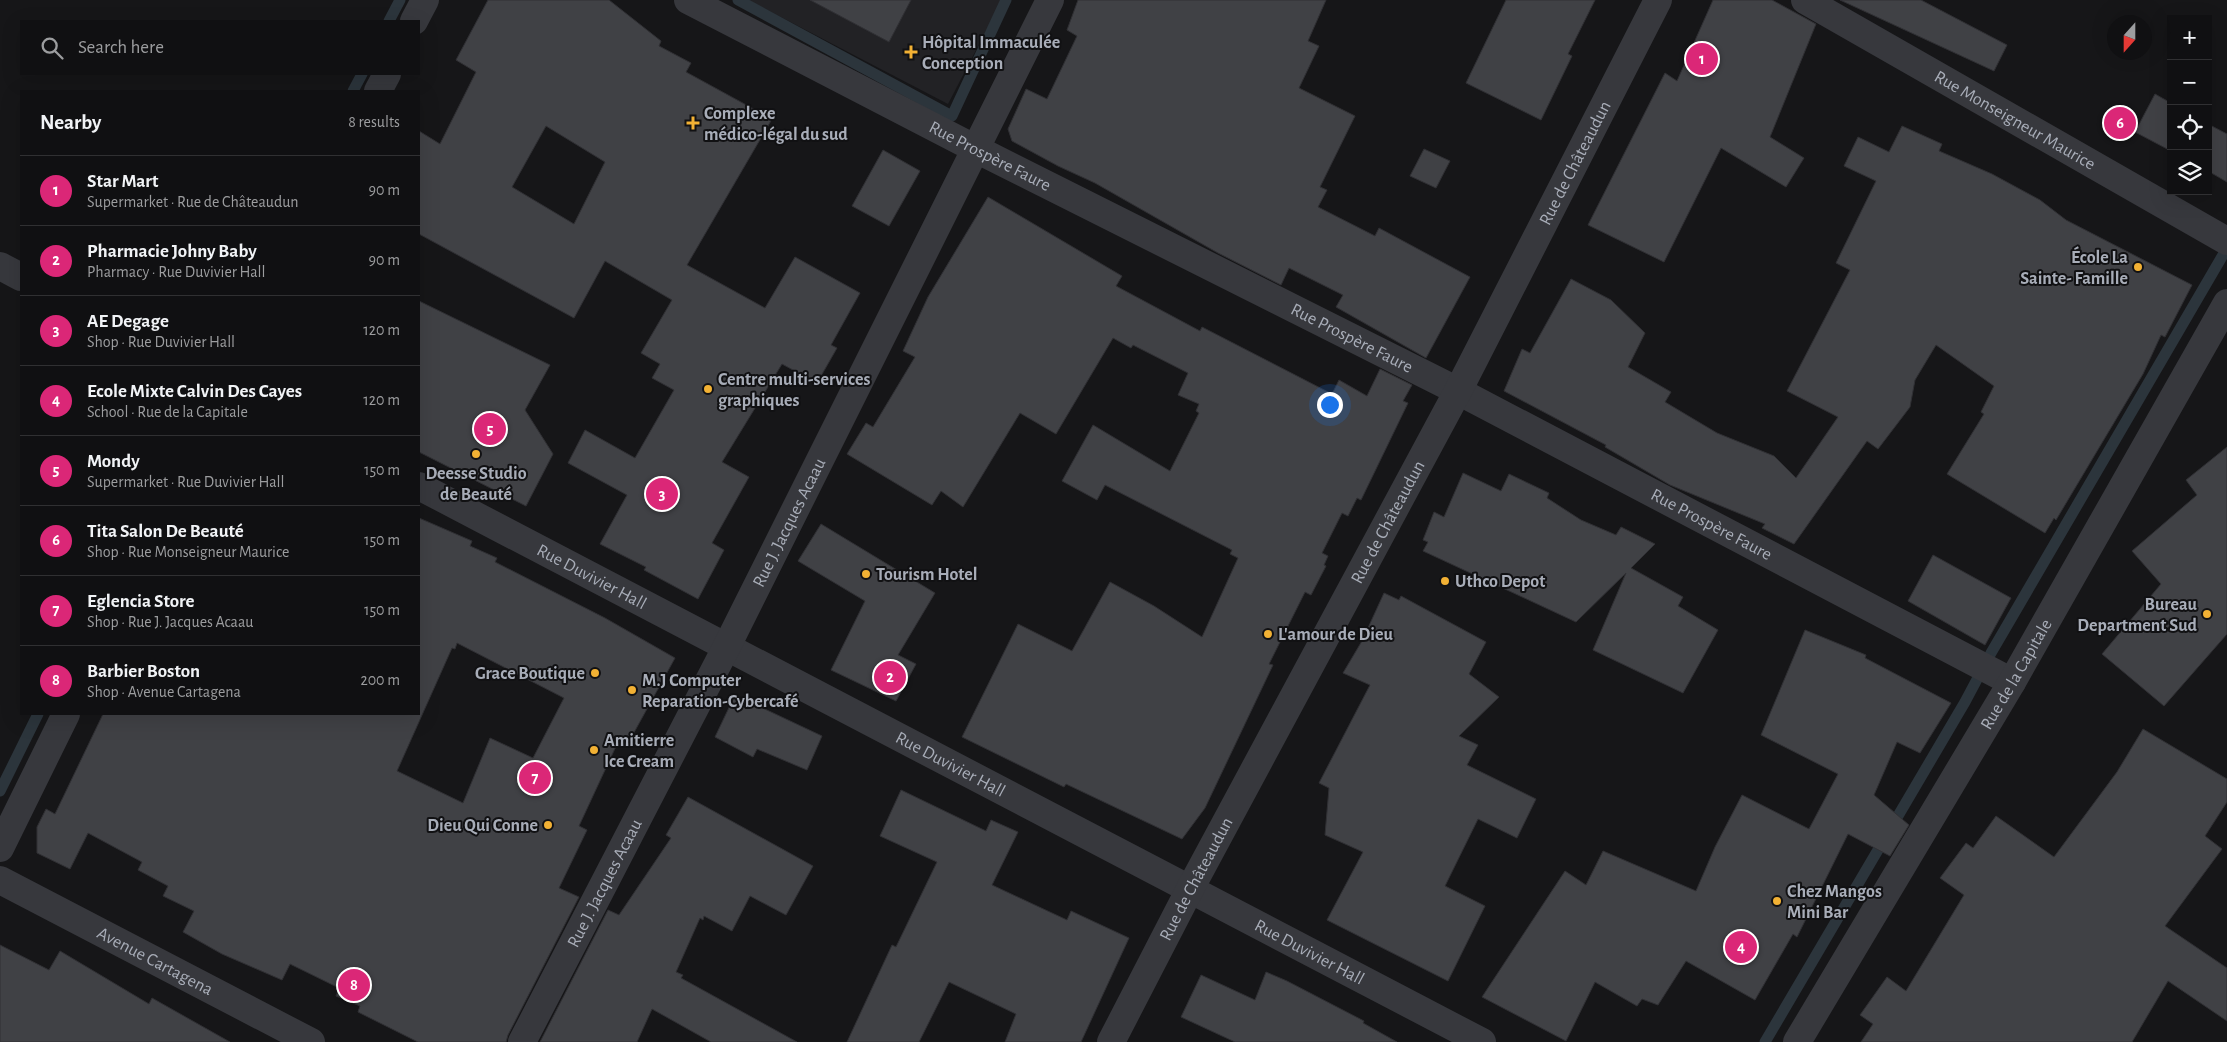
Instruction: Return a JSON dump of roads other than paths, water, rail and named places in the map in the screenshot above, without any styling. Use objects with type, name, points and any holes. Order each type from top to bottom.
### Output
[{"type":"street","points":[[415,20],[425,0]]},
{"type":"street","name":"Rue Prospère Faure","points":[[688,0],[976,149],[1458,391],[2012,682]]},
{"type":"street","name":"Rue J. Jacques Acaau","points":[[522,1042],[726,648],[1050,0]]},
{"type":"street","name":"Rue de Châteaudun","points":[[1111,1042],[1190,889],[1458,391],[1658,0]]},
{"type":"street","name":"Rue Monseigneur Maurice","points":[[1805,0],[2227,241]]},
{"type":"street","points":[[379,90],[386,75]]},
{"type":"street","points":[[0,266],[20,276]]},
{"type":"street","name":"Rue de la Capitale","points":[[1797,1042],[2012,682],[2227,303]]},
{"type":"street","name":"Rue Duvivier Hall","points":[[420,487],[1482,1042]]},
{"type":"street","points":[[0,848],[66,715]]},
{"type":"street","name":"Avenue Cartagena","points":[[0,880],[311,1042]]},
{"type":"waterway","points":[[390,20],[400,0]]},
{"type":"waterway","points":[[738,0],[952,116],[1006,0]]},
{"type":"waterway","points":[[354,90],[361,75]]},
{"type":"waterway","points":[[1765,1042],[1965,702],[1991,653],[2227,248]]},
{"type":"waterway","points":[[0,791],[38,715]]},
{"type":"place","name":"Hôpital Immaculée Conception","points":[[911,52]]},
{"type":"place","name":"Star Mart","points":[[1702,59]]},
{"type":"place","name":"Complexe médico-légal du sud","points":[[693,123]]},
{"type":"place","name":"Tita Salon De Beauté","points":[[2120,123]]},
{"type":"place","name":"École La Sainte- Famille","points":[[2138,267]]},
{"type":"place","name":"Centre multi-services graphiques","points":[[708,389]]},
{"type":"place","name":"Mondy","points":[[490,429]]},
{"type":"place","name":"Deesse Studio de Beauté","points":[[476,454]]},
{"type":"place","name":"AE Degage","points":[[662,494]]},
{"type":"place","name":"Tourism Hotel","points":[[866,574]]},
{"type":"place","name":"Uthco Depot","points":[[1445,581]]},
{"type":"place","name":"Bureau Department Sud","points":[[2207,614]]},
{"type":"place","name":"L'amour de Dieu","points":[[1268,634]]},
{"type":"place","name":"Grace Boutique","points":[[595,673]]},
{"type":"place","name":"Pharmacie Johny Baby","points":[[890,677]]},
{"type":"place","name":"M.J Computer Reparation-Cybercafé","points":[[632,690]]},
{"type":"place","name":"Amitierre Ice Cream","points":[[594,750]]},
{"type":"place","name":"Eglencia Store","points":[[535,778]]},
{"type":"place","name":"Dieu Qui Conne","points":[[548,825]]},
{"type":"place","name":"Chez Mangos Mini Bar","points":[[1777,901]]},
{"type":"place","name":"Ecole Mixte Calvin Des Cayes","points":[[1741,947]]},
{"type":"place","name":"Barbier Boston","points":[[354,985]]}]
